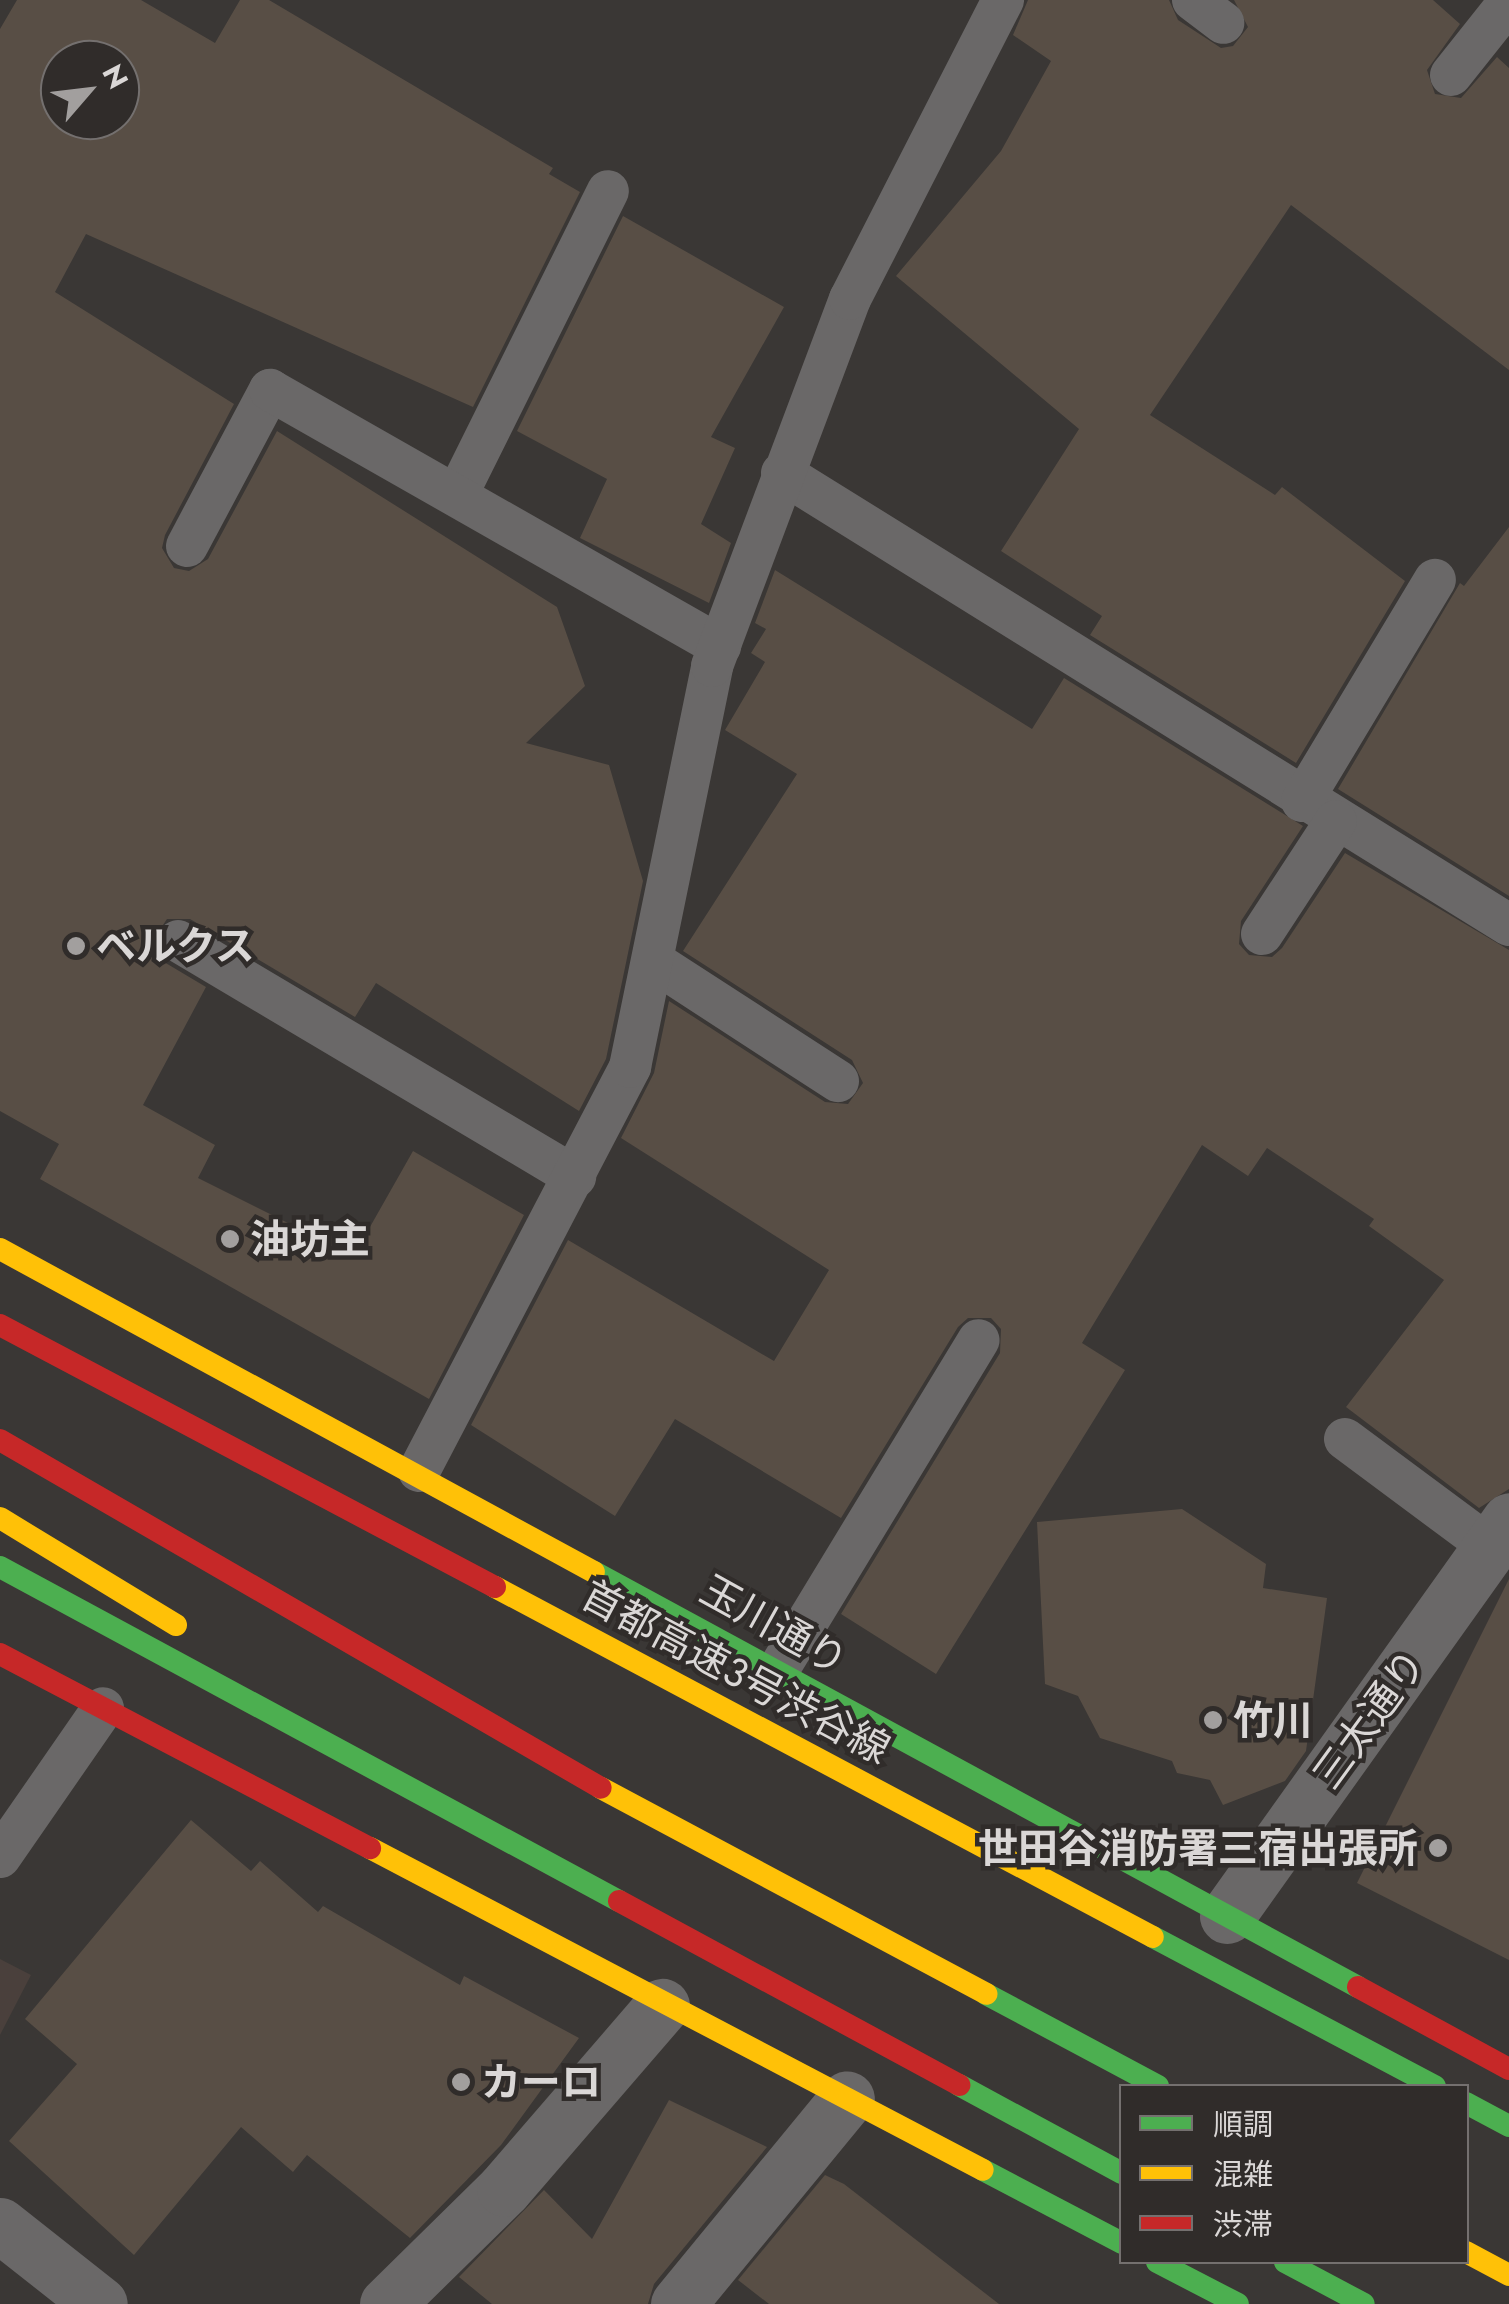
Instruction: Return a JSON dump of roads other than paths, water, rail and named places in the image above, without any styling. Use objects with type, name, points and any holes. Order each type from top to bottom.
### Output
[{"type":"highway","name":"玉川通り","points":[[0,1249],[418,1471],[1509,2069]]},
{"type":"highway","name":"首都高速3号渋谷線","points":[[0,1325],[1431,2084]]},
{"type":"highway","points":[[0,1440],[586,1779],[1154,2084]]},
{"type":"highway","points":[[0,1518],[199,1640]]},
{"type":"highway","points":[[0,1567],[1119,2171]]},
{"type":"highway","points":[[0,1654],[662,2006],[1119,2240]]},
{"type":"highway","points":[[248,1672],[544,1862]]},
{"type":"highway","points":[[1469,2105],[1509,2126]]},
{"type":"highway","points":[[1469,2254],[1509,2275]]},
{"type":"highway","points":[[1162,2264],[1238,2304]]},
{"type":"highway","points":[[1289,2264],[1364,2304]]},
{"type":"street","name":"三太通り","points":[[1227,1916],[1499,1533]]},
{"type":"street","points":[[387,2304],[504,2189],[662,2006]]},
{"type":"street","points":[[678,2304],[847,2098]]},
{"type":"street","points":[[0,2225],[100,2304]]},
{"type":"lane","points":[[418,1471],[576,1177],[630,1066],[656,963],[720,646],[850,300],[1003,0]]},
{"type":"lane","points":[[1451,75],[1509,2]]},
{"type":"lane","points":[[458,493],[608,191]]},
{"type":"lane","points":[[187,546],[270,390],[458,493],[720,646]]},
{"type":"lane","points":[[782,473],[1509,926]]},
{"type":"lane","points":[[1262,934],[1435,580]]},
{"type":"lane","points":[[178,941],[576,1177]]},
{"type":"lane","points":[[656,963],[838,1081]]},
{"type":"lane","points":[[778,1670],[979,1340]]},
{"type":"lane","points":[[1345,1439],[1499,1533]]},
{"type":"lane","points":[[0,1857],[102,1708]]},
{"type":"place","name":"ベルクス","points":[[76,946]]},
{"type":"place","name":"油坊主","points":[[230,1239]]},
{"type":"place","name":"竹川","points":[[1213,1720]]},
{"type":"place","name":"世田谷消防署三宿出張所","points":[[1438,1848]]},
{"type":"place","name":"カーロ","points":[[461,2082]]}]
